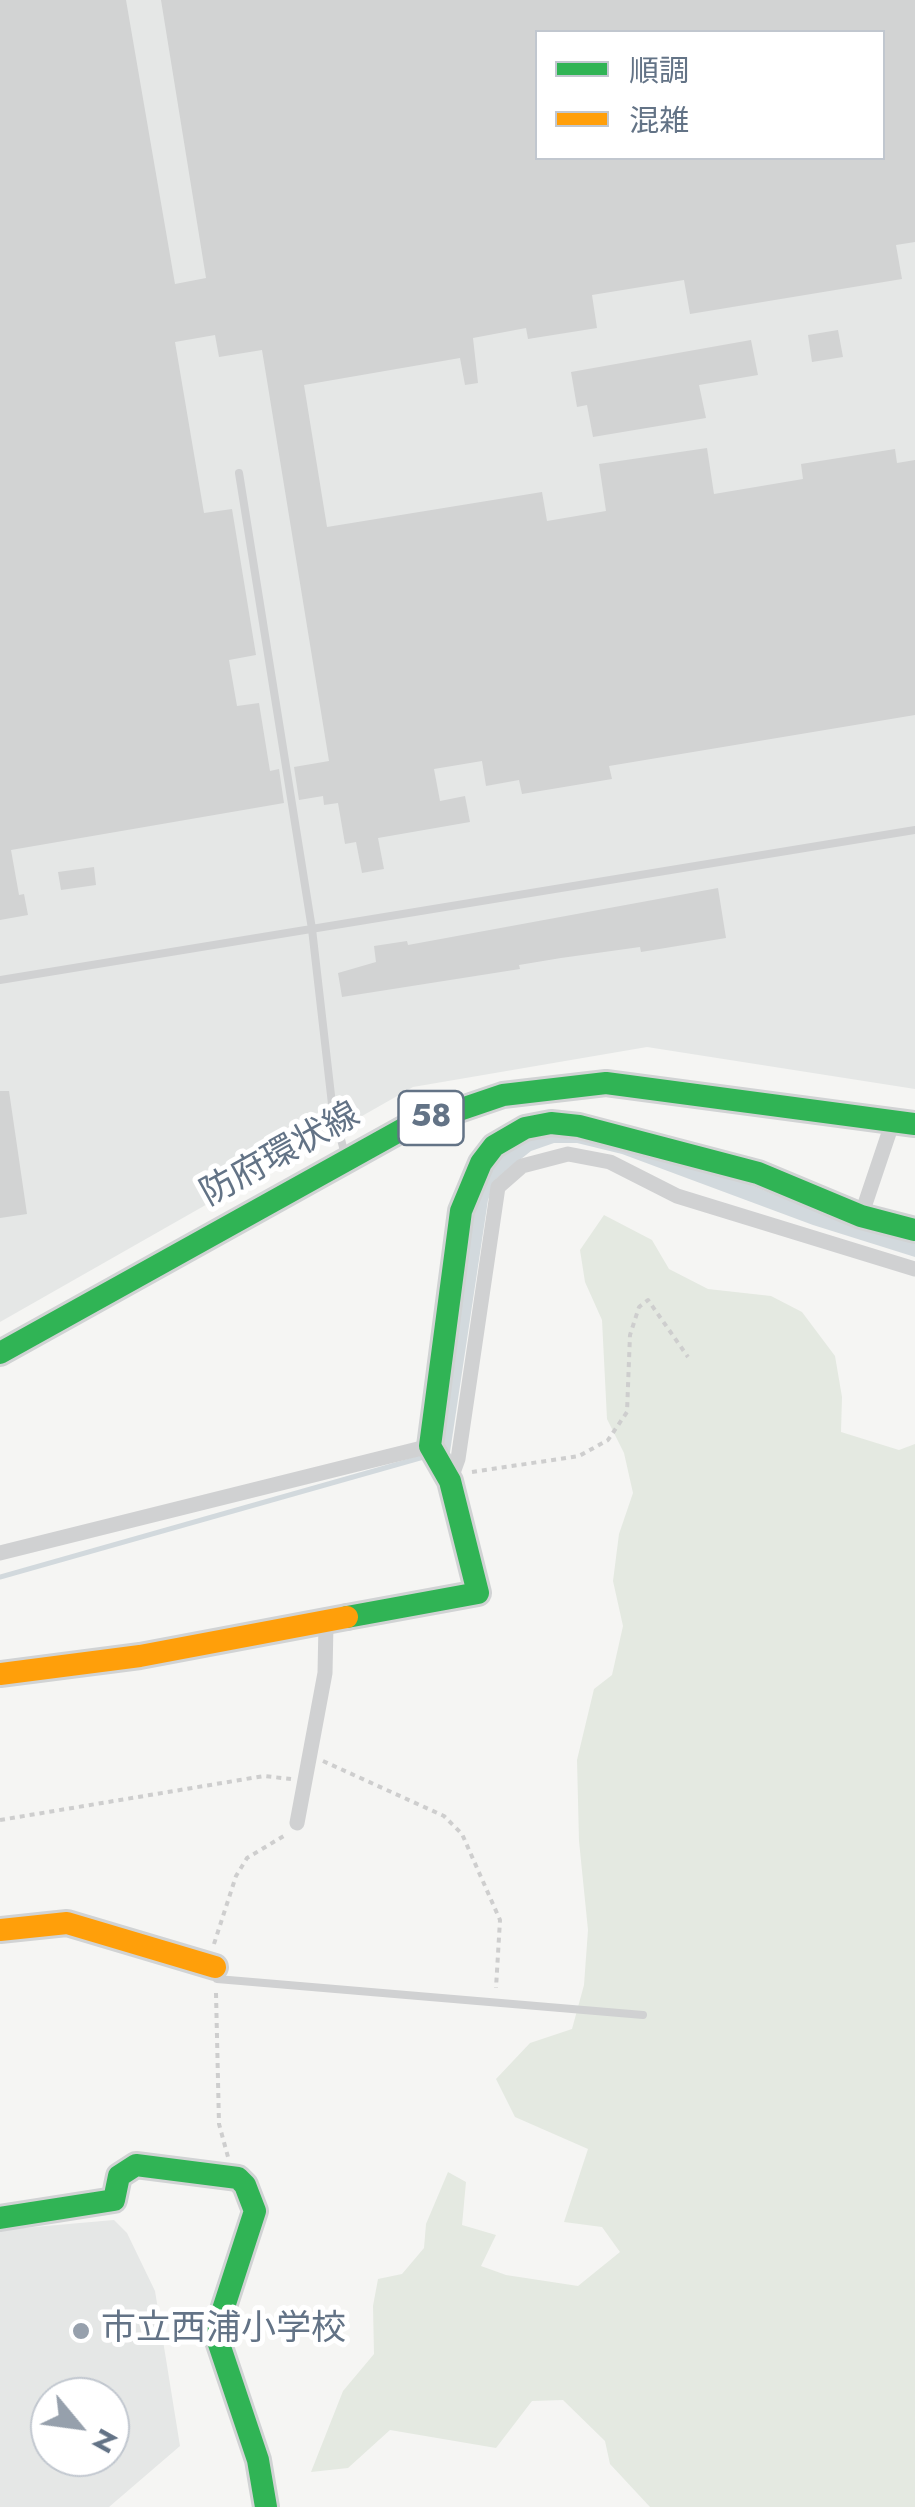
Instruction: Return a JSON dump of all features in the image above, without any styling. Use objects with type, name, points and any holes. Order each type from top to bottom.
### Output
[{"type":"street","name":"防府環状線","points":[[0,1353],[346,1158],[421,1121],[503,1095],[606,1083],[689,1090],[904,1123]]},
{"type":"street","points":[[0,1674],[140,1656],[478,1593],[451,1478],[430,1446],[461,1211],[481,1163],[494,1146],[525,1128],[551,1123],[578,1126],[758,1172],[861,1216],[915,1230]]},
{"type":"street","points":[[861,1216],[904,1123]]},
{"type":"street","points":[[451,1478],[498,1187],[522,1166],[568,1154],[610,1162],[677,1196],[915,1270]]},
{"type":"street","points":[[0,1553],[430,1446]]},
{"type":"street","points":[[298,1824],[325,1673],[326,1624]]},
{"type":"street","points":[[0,1930],[67,1923],[84,1926],[216,1973]]},
{"type":"street","points":[[0,2218],[114,2200],[119,2176],[136,2164],[238,2178],[253,2198],[255,2211],[219,2322],[218,2341],[258,2460],[266,2507]]},
{"type":"lane","points":[[239,473],[312,928],[332,1104],[346,1158]]},
{"type":"lane","points":[[0,980],[915,830]]},
{"type":"lane","points":[[216,1973],[643,2015]]},
{"type":"path","points":[[451,1478],[580,1456],[608,1440],[628,1412],[630,1335],[639,1306],[648,1300],[688,1358]]},
{"type":"path","points":[[310,1755],[444,1816],[462,1834],[500,1920],[502,1946],[494,2002]]},
{"type":"path","points":[[0,1820],[264,1776],[305,1780]]},
{"type":"path","points":[[238,2178],[219,2124],[216,1973],[212,1949],[236,1876],[247,1858],[274,1844],[298,1824]]},
{"type":"shaded area","points":[[0,0],[915,0],[915,1089],[647,1047],[413,1087],[0,1322]]},
{"type":"shaded area","points":[[570,1133],[736,1179],[827,1216],[915,1243],[915,1257],[813,1225],[622,1154],[577,1143],[554,1143],[531,1151],[496,1179],[488,1200],[450,1452],[445,1455],[441,1443],[471,1214],[479,1185],[498,1157],[522,1141],[545,1134]]},
{"type":"shaded area","points":[[604,1215],[652,1240],[669,1269],[708,1289],[771,1296],[802,1312],[835,1356],[842,1397],[841,1432],[899,1450],[915,1444],[915,2507],[650,2507],[610,2464],[605,2441],[563,2400],[532,2401],[496,2448],[390,2430],[348,2468],[311,2472],[343,2391],[374,2354],[373,2306],[378,2279],[402,2274],[424,2248],[426,2224],[448,2172],[466,2182],[462,2225],[496,2235],[481,2266],[506,2275],[578,2286],[620,2252],[602,2227],[564,2222],[588,2149],[515,2117],[496,2079],[530,2043],[572,2029],[584,1985],[588,1930],[579,1841],[577,1760],[594,1689],[612,1675],[623,1626],[613,1581],[619,1534],[633,1493],[624,1453],[607,1419],[602,1320],[585,1282],[580,1250]]},
{"type":"shaded area","name":"市立西浦小学校","points":[[114,2220],[127,2233],[155,2291],[180,2446],[109,2507],[0,2507],[0,2230]]},
{"type":"building","points":[[0,0],[126,0],[175,284],[206,278],[161,0],[915,0],[915,242],[896,245],[902,279],[690,314],[684,280],[592,295],[597,328],[528,339],[526,328],[473,338],[478,383],[465,385],[460,358],[304,385],[327,527],[542,492],[547,521],[606,511],[599,464],[707,448],[714,494],[803,479],[801,464],[895,449],[897,463],[915,460],[915,715],[609,766],[612,779],[522,794],[519,780],[486,786],[482,761],[434,769],[440,801],[465,796],[470,822],[378,838],[384,869],[362,873],[356,842],[345,844],[338,803],[324,805],[323,796],[299,800],[294,767],[329,761],[262,350],[219,357],[215,335],[175,342],[204,513],[232,509],[256,655],[229,660],[237,706],[259,703],[270,771],[279,769],[284,803],[11,850],[19,895],[24,894],[28,915],[0,920]]},
{"type":"building","points":[[838,330],[843,357],[812,362],[808,335]]},
{"type":"building","points":[[751,340],[758,375],[699,385],[706,418],[593,437],[587,405],[577,407],[571,372]]},
{"type":"building","points":[[94,867],[96,885],[61,890],[58,872]]},
{"type":"building","points":[[718,888],[726,938],[641,952],[640,947],[561,958],[519,965],[520,969],[342,997],[338,973],[376,962],[374,946],[407,941],[408,945]]},
{"type":"building","points":[[0,1091],[9,1091],[27,1214],[0,1218]]},
{"type":"waterway","points":[[0,1577],[427,1456]]},
{"type":"traffic: fast","points":[[0,1353],[403,1129],[503,1095],[606,1083],[915,1124]]},
{"type":"traffic: fast","points":[[347,1617],[478,1593],[450,1481],[430,1446],[461,1211],[481,1163],[494,1146],[525,1128],[551,1123],[579,1126],[758,1173],[861,1216],[915,1230]]},
{"type":"traffic: fast","points":[[0,2218],[114,2200],[119,2176],[136,2165],[238,2178],[245,2185],[255,2211],[219,2322],[218,2341],[258,2460],[266,2507]]},
{"type":"traffic: slow","points":[[0,1674],[140,1656],[347,1617]]},
{"type":"traffic: slow","points":[[0,1930],[67,1923],[215,1967]]},
{"type":"place","name":"市立西浦小学校","points":[[81,2331]]}]
